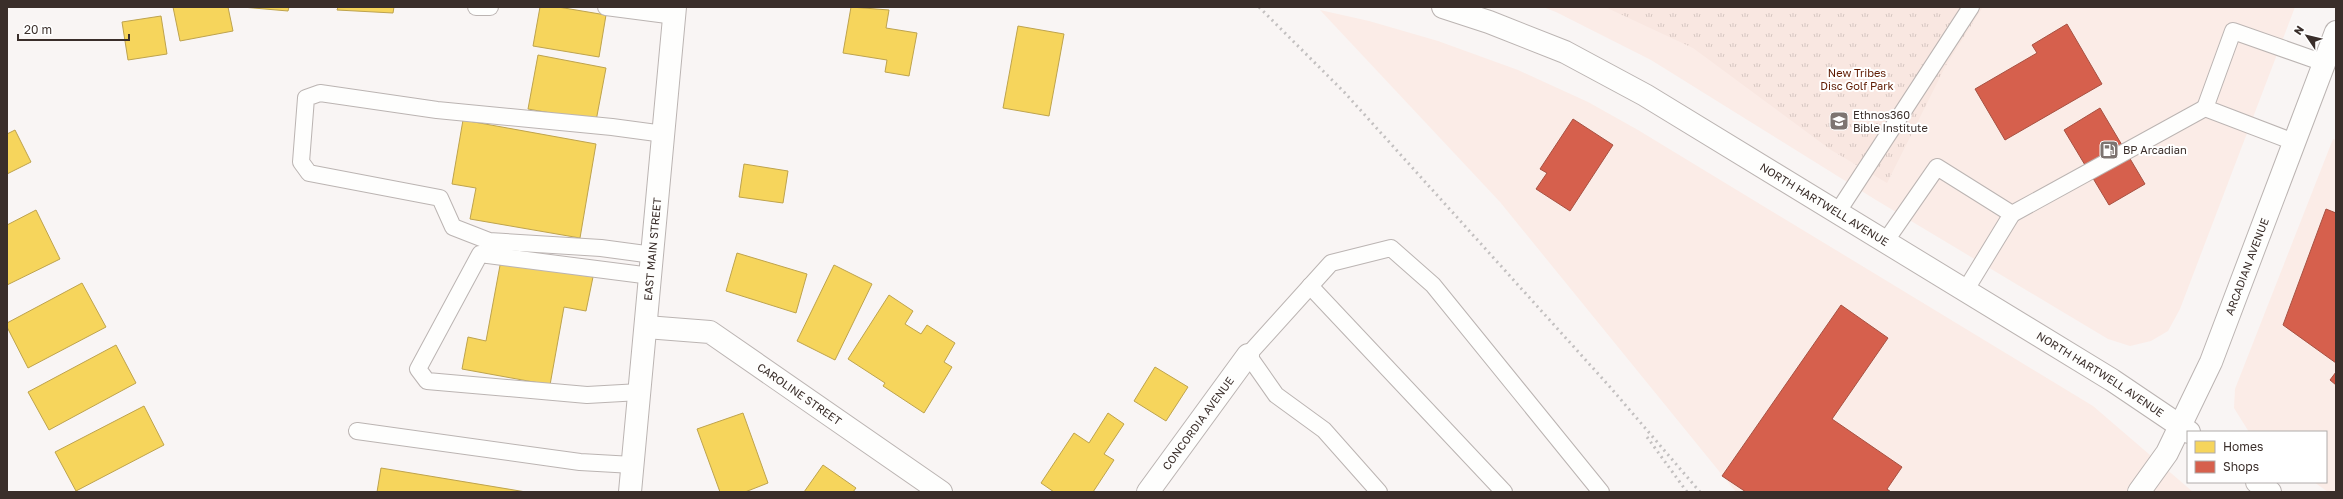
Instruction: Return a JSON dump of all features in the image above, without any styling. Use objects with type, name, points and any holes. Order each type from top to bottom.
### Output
[{"type":"street","name":"NORTH HARTWELL AVENUE","points":[[1443,7],[1489,22],[1565,52],[1645,95],[2116,382],[2185,429]]},
{"type":"street","name":"EAST MAIN STREET","points":[[630,492],[675,11]]},
{"type":"street","name":"ARCADIAN AVENUE","points":[[2139,492],[2185,429],[2336,32]]},
{"type":"street","name":"CAROLINE STREET","points":[[646,327],[710,332],[941,492]]},
{"type":"street","name":"CONCORDIA AVENUE","points":[[1148,492],[1248,355]]},
{"type":"street","points":[[2258,483],[2270,492]]},
{"type":"lane","points":[[476,7],[490,7]]},
{"type":"lane","points":[[606,7],[675,11]]},
{"type":"lane","points":[[1837,213],[1970,7]]},
{"type":"lane","points":[[1965,291],[2012,214],[2205,108],[2233,32],[2324,63]]},
{"type":"lane","points":[[653,255],[600,248],[489,242],[453,227],[440,198],[309,173],[301,162],[306,98],[320,93],[437,110],[612,127],[664,134]]},
{"type":"lane","points":[[2205,108],[2294,142]]},
{"type":"lane","points":[[1885,242],[1937,167],[2012,214]]},
{"type":"lane","points":[[1379,492],[1324,430],[1276,394],[1248,355],[1331,263],[1391,248],[1433,285],[1601,492]]},
{"type":"lane","points":[[640,392],[587,395],[427,381],[418,370],[480,254],[651,276]]},
{"type":"lane","points":[[1310,286],[1504,492]]},
{"type":"lane","points":[[357,431],[580,462],[633,465]]},
{"type":"shaded area","points":[[1543,7],[2295,7],[2180,309],[2168,331],[2151,341],[2130,346],[2108,339],[1876,200],[1651,60],[1556,12]]},
{"type":"shaded area","points":[[1320,10],[1369,21],[1438,41],[1518,70],[1588,102],[1638,130],[2093,406],[2193,492],[1736,492],[1500,202]]},
{"type":"shaded area","points":[[2333,139],[2336,140],[2336,492],[2328,492],[2315,483],[2327,483],[2327,431],[2248,431],[2234,408],[2235,389]]},
{"type":"green space","name":"New Tribes Disc Golf Park","points":[[1605,7],[1983,7],[1945,67],[1887,183],[1831,150],[1693,48]]},
{"type":"building: Homes","points":[[173,7],[228,7],[233,31],[180,41]]},
{"type":"building: Homes","points":[[242,7],[289,7],[288,11]]},
{"type":"building: Homes","points":[[338,7],[394,7],[393,13],[337,10]]},
{"type":"building: Homes","points":[[540,7],[558,7],[606,15],[599,57],[533,46]]},
{"type":"building: Homes","points":[[851,7],[889,10],[886,28],[917,33],[909,76],[885,72],[887,60],[843,53]]},
{"type":"building: Homes","points":[[161,16],[167,54],[128,60],[122,22]]},
{"type":"building: Homes","points":[[1018,26],[1064,34],[1049,116],[1003,108]]},
{"type":"building: Homes","points":[[538,55],[606,68],[596,121],[528,109]]},
{"type":"building: Homes","points":[[463,120],[596,144],[580,238],[470,219],[476,188],[452,184]]},
{"type":"building: Homes","points":[[15,130],[31,162],[7,174],[7,134]]},
{"type":"building: Homes","points":[[744,164],[788,171],[783,203],[739,197]]},
{"type":"building: Homes","points":[[36,210],[60,259],[7,285],[7,225]]},
{"type":"building: Homes","points":[[737,253],[807,274],[796,313],[726,291]]},
{"type":"building: Homes","points":[[501,260],[593,277],[586,311],[564,307],[550,385],[462,369],[468,337],[486,341]]},
{"type":"building: Homes","points":[[834,265],[872,284],[835,360],[797,341]]},
{"type":"building: Homes","points":[[82,283],[106,327],[28,368],[7,327],[7,323]]},
{"type":"building: Homes","points":[[889,295],[913,311],[905,324],[921,334],[927,325],[955,343],[944,362],[952,367],[924,413],[883,386],[885,383],[848,359]]},
{"type":"building: Homes","points":[[116,345],[136,383],[49,430],[28,392]]},
{"type":"building: Homes","points":[[1155,367],[1188,387],[1166,421],[1134,401]]},
{"type":"building: Homes","points":[[144,406],[164,445],[76,491],[55,452]]},
{"type":"building: Homes","points":[[743,413],[768,483],[745,492],[720,492],[697,429]]},
{"type":"building: Homes","points":[[1108,413],[1124,424],[1104,454],[1114,460],[1093,492],[1054,492],[1041,483],[1074,433],[1089,443]]},
{"type":"building: Homes","points":[[823,465],[856,488],[853,492],[804,492]]},
{"type":"building: Homes","points":[[381,468],[526,492],[377,492]]},
{"type":"building: Shops","points":[[2067,24],[2102,84],[2005,140],[1975,89],[2037,53],[2032,45]]},
{"type":"building: Shops","points":[[2100,108],[2145,184],[2109,205],[2064,130]]},
{"type":"building: Shops","points":[[1573,119],[1613,145],[1570,211],[1536,189],[1547,173],[1540,169]]},
{"type":"building: Shops","points":[[2326,209],[2336,213],[2336,363],[2283,325]]},
{"type":"building: Shops","points":[[1841,305],[1888,338],[1832,419],[1902,467],[1887,489],[1891,492],[1746,492],[1722,476]]},
{"type":"building: Shops","points":[[2336,372],[2336,385],[2330,380]]},
{"type":"railway","points":[[1259,7],[1345,93],[1610,387],[1700,492]]},
{"type":"railway","points":[[1647,437],[1687,492]]},
{"type":"place","name":"Ethnos360 Bible Institute","points":[[1839,121]]},
{"type":"place","name":"BP Arcadian","points":[[2109,150]]}]
